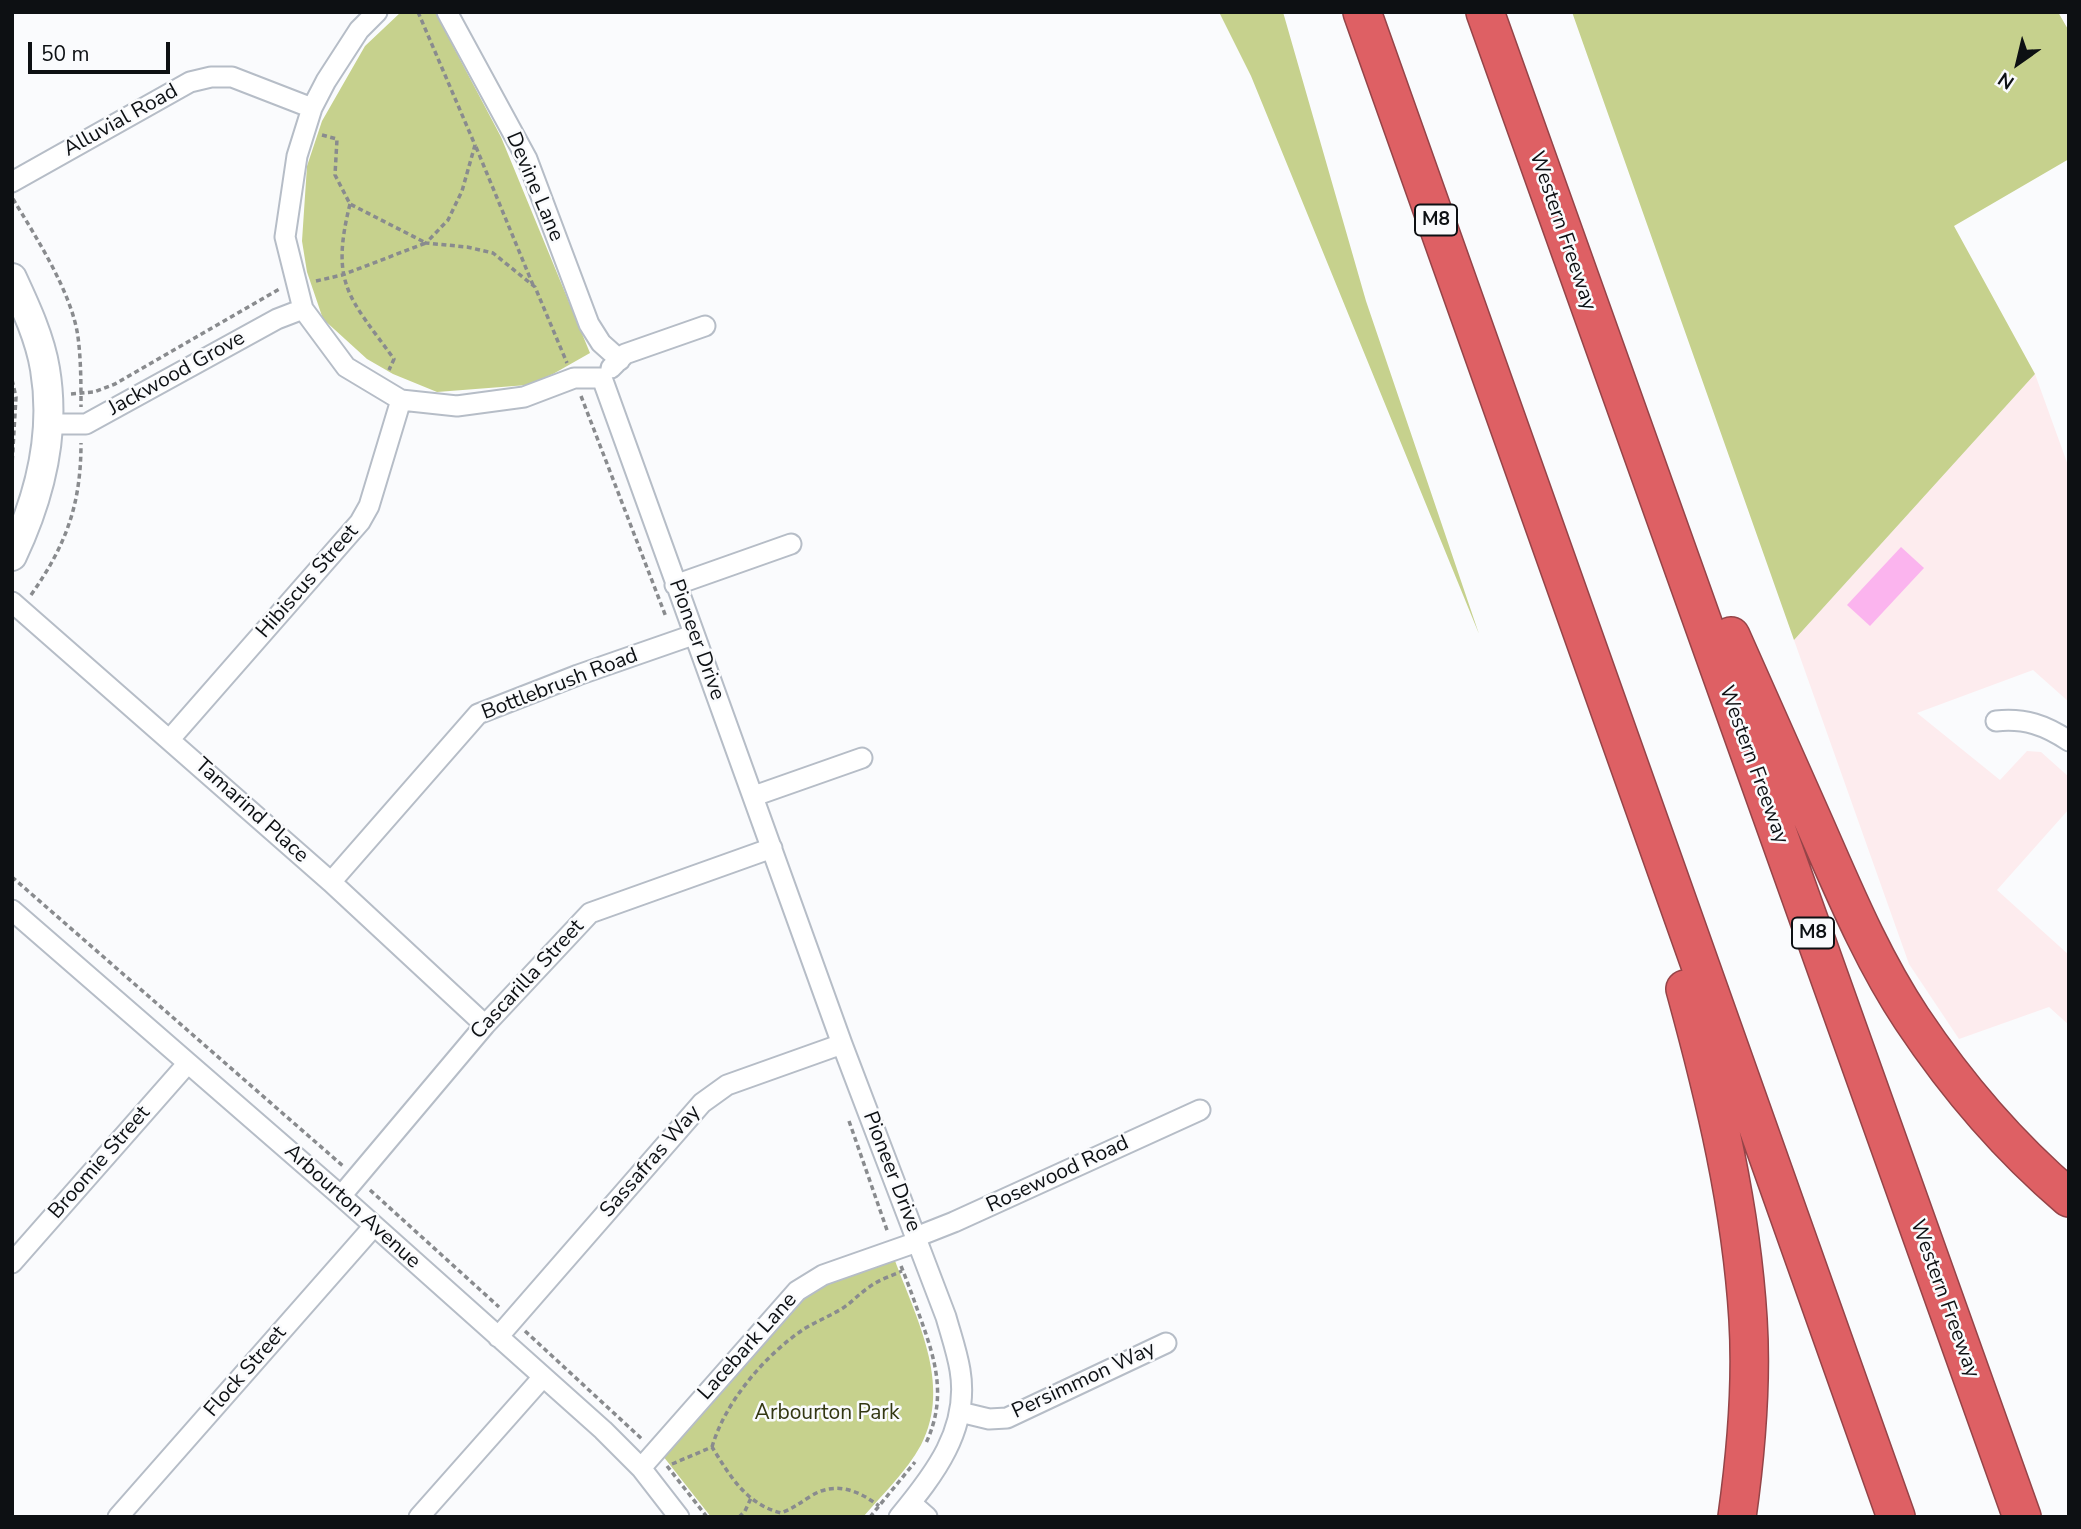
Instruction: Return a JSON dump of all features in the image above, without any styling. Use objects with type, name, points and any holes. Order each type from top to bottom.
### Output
[{"type":"highway","name":"M8","points":[[1362,12],[1896,1517]]},
{"type":"highway","name":"Western Freeway","points":[[1485,12],[2022,1517]]},
{"type":"highway","points":[[1604,350],[1876,957],[1911,1017],[1968,1095],[2012,1144],[2069,1198]]},
{"type":"highway","points":[[1509,427],[1661,905],[1717,1105],[1737,1215],[1748,1322],[1745,1437],[1737,1517]]},
{"type":"street","points":[[377,12],[359,30],[312,108],[296,156],[285,237],[303,309],[345,367],[401,400],[457,406],[524,397],[574,378],[602,379],[625,354],[705,326]]},
{"type":"street","name":"Devine Lane","points":[[447,12],[527,159],[589,324],[601,343],[620,360]]},
{"type":"street","name":"Alluvial Road","points":[[12,181],[190,82],[211,77],[232,77],[312,108]]},
{"type":"street","points":[[12,278],[45,367],[48,410],[44,468],[27,525],[12,556]]},
{"type":"street","name":"Jackwood Grove","points":[[48,410],[86,424],[277,319],[303,309]]},
{"type":"street","name":"Pioneer Drive","points":[[602,379],[675,585],[684,638],[754,796],[842,1044],[946,1317],[961,1373],[960,1412],[949,1447],[939,1465],[898,1510]]},
{"type":"street","name":"Hibiscus Street","points":[[170,739],[360,522],[369,506],[401,400]]},
{"type":"street","points":[[675,585],[791,544]]},
{"type":"street","name":"Tamarind Place","points":[[12,602],[331,882],[485,1025]]},
{"type":"street","name":"Bottlebrush Road","points":[[331,882],[478,714],[684,638]]},
{"type":"street","points":[[1996,721],[2022,720],[2034,723],[2047,727],[2069,741]]},
{"type":"street","points":[[754,796],[862,758]]},
{"type":"street","name":"Cascarilla Street","points":[[341,1196],[485,1025],[590,913],[772,848]]},
{"type":"street","name":"Arbourton Avenue","points":[[12,910],[341,1196],[603,1430],[641,1468],[680,1517]]},
{"type":"street","name":"Sassafras Way","points":[[499,1337],[702,1103],[727,1085],[842,1044]]},
{"type":"street","name":"Broomie Street","points":[[12,1263],[188,1063]]},
{"type":"street","name":"Rosewood Road","points":[[916,1240],[1200,1110]]},
{"type":"street","name":"Flock Street","points":[[118,1517],[374,1226]]},
{"type":"street","name":"Lacebark Lane","points":[[641,1468],[797,1291],[823,1275],[916,1240]]},
{"type":"street","name":"Persimmon Way","points":[[960,1412],[989,1419],[1007,1418],[1166,1343]]},
{"type":"street","points":[[419,1517],[543,1377]]},
{"type":"street","points":[[898,1510],[927,1517]]},
{"type":"path","points":[[418,12],[684,638]]},
{"type":"path","points":[[305,131],[337,139],[335,175],[350,204],[390,222],[426,243],[493,253],[534,288]]},
{"type":"path","points":[[16,397],[48,410],[115,384],[278,289],[342,275],[426,243],[448,220],[462,191],[475,145]]},
{"type":"path","points":[[350,204],[341,239],[342,275],[353,302],[394,359],[381,388]]},
{"type":"path","points":[[12,380],[16,397],[12,465]]},
{"type":"path","points":[[846,1112],[937,1367],[937,1411],[933,1429],[922,1451]]},
{"type":"path","points":[[712,1447],[718,1427],[729,1408],[775,1353],[803,1330],[845,1307],[868,1287],[903,1270],[926,1264]]},
{"type":"path","points":[[667,1466],[712,1447]]},
{"type":"path","points":[[712,1447],[741,1491],[769,1510],[781,1513],[813,1494],[843,1488],[863,1494],[879,1507],[898,1510]]},
{"type":"path","points":[[870,1517],[917,1459]]},
{"type":"path","points":[[739,1517],[751,1498]]},
{"type":"shaded area","points":[[2035,374],[2069,468],[2069,702],[2033,670],[1917,713],[2000,780],[2027,751],[2041,752],[2069,777],[2069,809],[1997,890],[2069,955],[2069,1025],[2049,1007],[1959,1039],[1909,964],[1794,640]]},
{"type":"green space","points":[[401,12],[435,12],[501,137],[590,353],[527,385],[437,392],[393,374],[367,359],[323,319],[307,272],[302,241],[307,166],[322,121],[365,46]]},
{"type":"green space","points":[[1219,12],[1283,12],[1366,301],[1479,634],[1251,76]]},
{"type":"green space","points":[[1572,12],[2058,12],[2069,31],[2069,159],[1954,226],[2035,374],[1794,640]]},
{"type":"green space","name":"Arbourton Park","points":[[894,1258],[920,1327],[932,1374],[930,1422],[921,1445],[908,1464],[863,1517],[711,1517],[663,1456],[809,1291],[827,1281]]},
{"type":"building","points":[[1901,547],[1924,568],[1870,626],[1847,605]]}]
